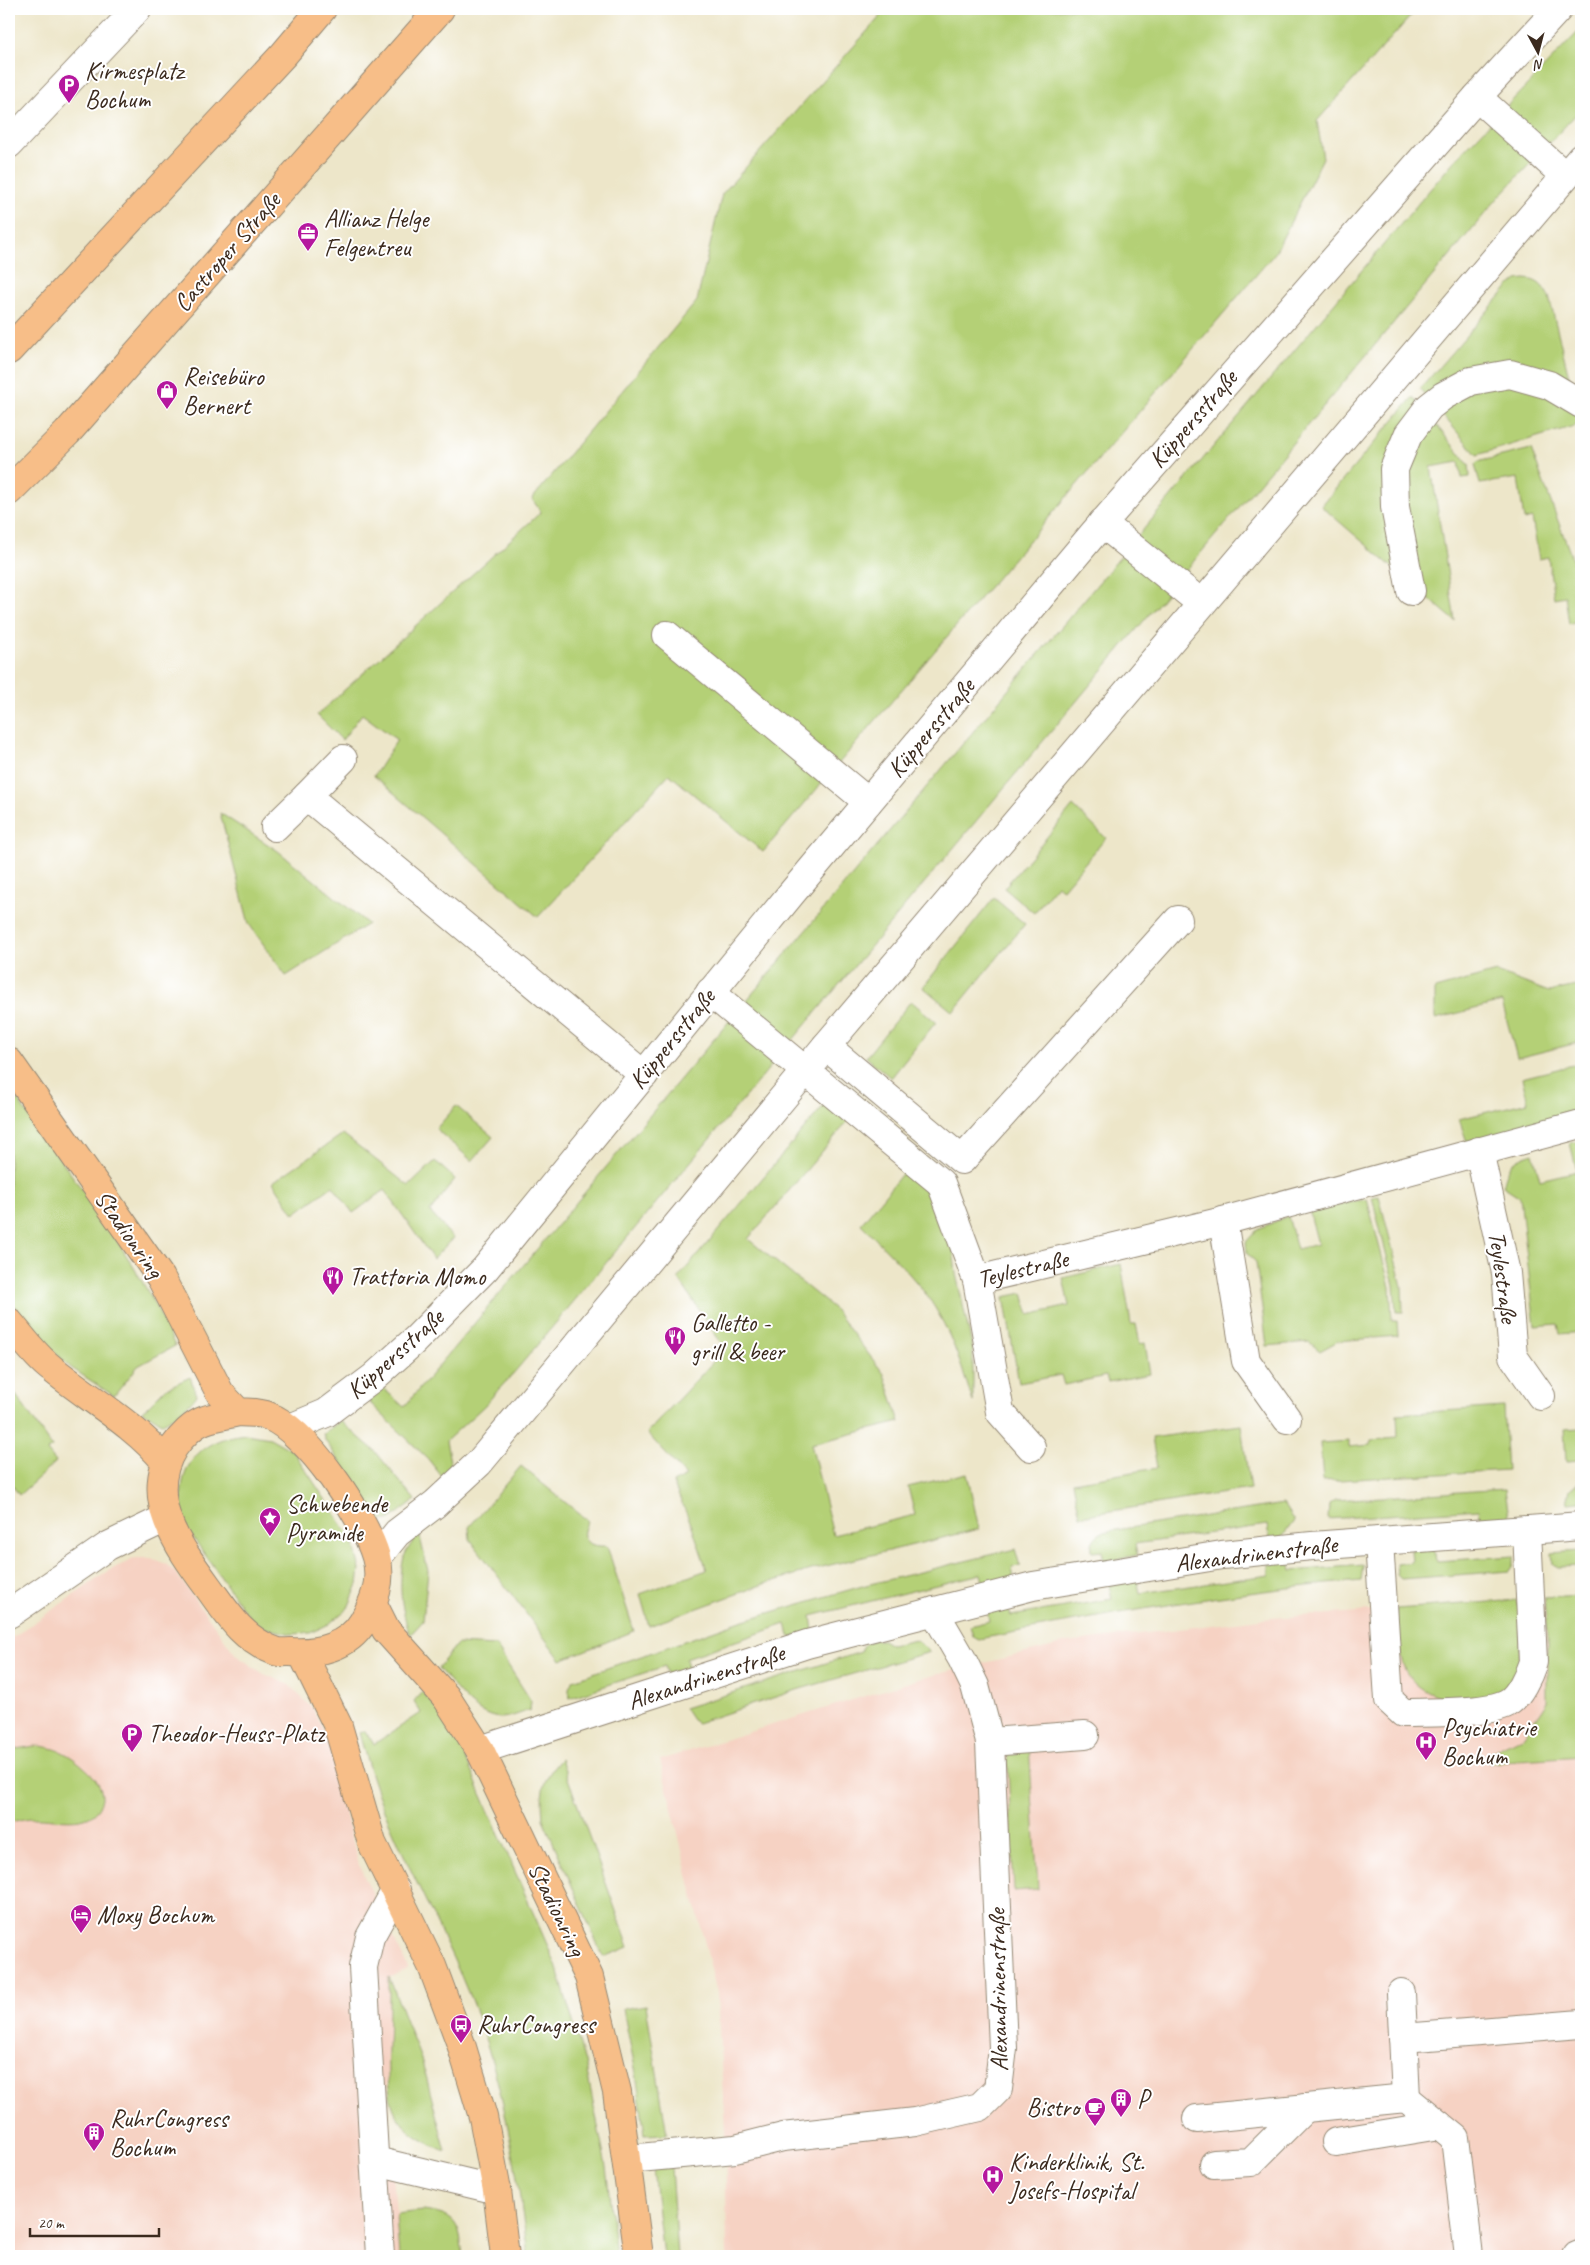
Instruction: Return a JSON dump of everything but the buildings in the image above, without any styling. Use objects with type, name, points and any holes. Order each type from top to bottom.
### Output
[{"type":"main road","points":[[9,350],[284,54],[322,9]]},
{"type":"main road","name":"Castroper Straße","points":[[9,491],[74,425],[440,9]]},
{"type":"main road","name":"Stadionring","points":[[9,1062],[161,1278],[220,1393],[238,1412]]},
{"type":"main road","points":[[9,1322],[48,1367],[119,1418],[150,1443],[165,1461]]},
{"type":"main road","points":[[238,1412],[267,1415],[290,1428],[306,1444],[337,1484],[363,1526],[377,1558],[379,1582],[373,1604],[360,1627],[346,1640],[330,1648],[302,1653],[276,1652],[239,1630],[180,1548],[166,1518],[162,1489],[165,1461],[180,1438],[204,1420],[238,1412]]},
{"type":"main road","name":"Stadionring","points":[[373,1604],[386,1630],[446,1697],[480,1750],[589,1977],[617,2092],[628,2159],[639,2256]]},
{"type":"main road","points":[[302,1653],[338,1726],[372,1843],[432,1966],[461,2044],[483,2117],[498,2190],[505,2256]]},
{"type":"street","points":[[9,144],[137,9]]},
{"type":"street","name":"Küppersstraße","points":[[290,1428],[326,1413],[349,1397],[415,1340],[485,1269],[710,992],[1102,523],[1477,97],[1558,9]]},
{"type":"street","points":[[377,1558],[397,1533],[435,1504],[479,1463],[826,1046],[1573,167],[1477,97]]},
{"type":"street","points":[[1411,591],[1395,507],[1394,469],[1408,435],[1429,407],[1443,396],[1471,381],[1510,374],[1549,385],[1581,404]]},
{"type":"street","points":[[1102,523],[1201,603]]},
{"type":"street","points":[[667,635],[868,802]]},
{"type":"street","points":[[275,827],[343,759]]},
{"type":"street","points":[[307,796],[644,1075]]},
{"type":"street","points":[[826,1046],[962,1160],[1178,920]]},
{"type":"street","name":"Teylestraße","points":[[710,992],[941,1183],[978,1280],[1223,1221],[1581,1124]]},
{"type":"street","name":"Teylestraße","points":[[1479,1151],[1506,1273],[1513,1356],[1541,1396]]},
{"type":"street","points":[[1223,1221],[1246,1361],[1287,1419]]},
{"type":"street","points":[[978,1280],[1000,1412],[1031,1448]]},
{"type":"street","points":[[9,1614],[108,1546],[166,1518]]},
{"type":"street","name":"Alexandrinenstraße","points":[[480,1750],[806,1644],[1034,1586],[1222,1555],[1581,1526]]},
{"type":"street","points":[[1379,1541],[1389,1700],[1403,1713],[1468,1711],[1507,1703],[1527,1680],[1533,1662],[1527,1530]]},
{"type":"street","name":"Alexandrinenstraße","points":[[628,2159],[735,2149],[784,2137],[915,2122],[980,2107],[998,2089],[1003,2048],[1003,2021],[990,1742],[975,1686],[962,1659],[934,1611]]},
{"type":"street","points":[[990,1742],[1085,1735]]},
{"type":"street","points":[[380,2256],[376,2162],[368,2073],[363,1967],[370,1937],[396,1890]]},
{"type":"street","points":[[1401,1993],[1406,2098]]},
{"type":"street","points":[[1403,2038],[1581,2024]]},
{"type":"street","points":[[1198,2119],[1406,2098],[1455,2138],[1469,2256]]},
{"type":"street","points":[[1214,2164],[1251,2162],[1304,2108]]},
{"type":"street","points":[[1336,2142],[1439,2125]]},
{"type":"street","points":[[376,2162],[498,2190]]},
{"type":"street","points":[[1576,2256],[1581,2254]]},
{"type":"shaded area","points":[[136,1558],[151,1558],[166,1564],[176,1573],[236,1655],[264,1674],[288,1684],[313,1709],[330,1745],[338,1786],[359,1865],[408,1968],[389,1978],[387,2086],[399,2256],[9,2256],[9,1640],[110,1570]]},
{"type":"shaded area","points":[[1581,1596],[1581,2256],[727,2256],[725,2131],[717,1993],[660,1760],[926,1677],[1067,1643],[1260,1619]]},
{"type":"green space","points":[[887,9],[1417,9],[1317,121],[1323,158],[1275,253],[763,852],[669,774],[538,917],[374,776],[397,740],[362,714],[342,740],[317,715],[541,512],[532,499],[697,301],[722,194]]},
{"type":"green space","points":[[1581,29],[1581,109],[1498,198],[518,1368],[484,1406],[446,1441],[452,1472],[443,1478],[428,1459],[368,1401],[383,1388],[404,1407],[1454,161]]},
{"type":"green space","points":[[1525,279],[1540,284],[1549,297],[1581,424],[1477,455],[1420,389],[1510,285],[1517,280]]},
{"type":"green space","points":[[1413,397],[1469,465],[1470,477],[1462,478],[1459,462],[1431,467],[1455,621],[1321,506]]},
{"type":"green space","points":[[1531,449],[1581,582],[1581,619],[1569,624],[1565,596],[1554,598],[1548,557],[1539,559],[1532,518],[1524,520],[1518,478],[1480,484],[1475,464]]},
{"type":"green space","points":[[1073,806],[1106,838],[1063,889],[1057,885],[1034,913],[1004,888]]},
{"type":"green space","points":[[220,813],[278,851],[368,924],[286,976],[249,924]]},
{"type":"green space","points":[[994,898],[1025,924],[953,1012],[923,987]]},
{"type":"green space","points":[[1496,972],[1549,992],[1581,985],[1581,1042],[1517,1058],[1502,1002],[1435,1019],[1435,989]]},
{"type":"green space","points":[[911,1001],[936,1022],[891,1078],[866,1057]]},
{"type":"green space","points":[[1581,1063],[1581,1116],[1468,1145],[1459,1119],[1528,1102],[1522,1078]]},
{"type":"green space","points":[[9,1088],[120,1245],[158,1311],[175,1346],[138,1366],[114,1396],[70,1367],[31,1330],[9,1298]]},
{"type":"green space","points":[[826,1103],[849,1120],[748,1239],[833,1308],[884,1374],[900,1422],[811,1444],[833,1535],[915,1515],[908,1487],[967,1473],[979,1529],[818,1568],[764,1584],[649,1626],[640,1594],[707,1570],[692,1526],[673,1483],[686,1476],[647,1433],[725,1349],[678,1278]]},
{"type":"green space","points":[[456,1106],[493,1137],[472,1161],[436,1129]]},
{"type":"green space","points":[[343,1134],[409,1186],[435,1161],[455,1179],[430,1212],[453,1238],[433,1259],[385,1190],[353,1213],[333,1186],[294,1214],[273,1182]]},
{"type":"green space","points":[[1581,1141],[1581,1332],[1560,1334],[1558,1324],[1535,1326],[1520,1197],[1503,1186],[1512,1164],[1520,1158],[1533,1153],[1540,1180],[1577,1171],[1570,1143]]},
{"type":"green space","points":[[906,1169],[940,1199],[952,1239],[956,1274],[973,1350],[973,1402],[953,1345],[931,1301],[861,1224]]},
{"type":"green space","points":[[1379,1196],[1402,1286],[1403,1312],[1396,1312],[1394,1285],[1372,1197]]},
{"type":"green space","points":[[1367,1199],[1390,1287],[1392,1320],[1397,1320],[1398,1336],[1338,1341],[1320,1351],[1309,1342],[1267,1346],[1256,1262],[1247,1254],[1246,1242],[1258,1229],[1288,1216],[1297,1249],[1318,1244],[1309,1210]]},
{"type":"green space","points":[[1121,1264],[1131,1324],[1136,1324],[1140,1344],[1145,1343],[1150,1374],[1108,1382],[1106,1376],[1064,1385],[1061,1375],[1019,1383],[1004,1297],[1023,1293],[1029,1315],[1069,1306],[1063,1278]]},
{"type":"green space","points":[[190,1377],[197,1395],[175,1415],[162,1423],[143,1411],[165,1389]]},
{"type":"green space","points":[[9,1385],[52,1447],[47,1451],[56,1462],[19,1495],[9,1480]]},
{"type":"green space","points":[[1503,1407],[1507,1470],[1323,1481],[1320,1443],[1349,1441],[1349,1447],[1370,1445],[1371,1440],[1398,1438],[1397,1414]]},
{"type":"green space","points":[[340,1421],[375,1451],[415,1500],[389,1520],[380,1521],[325,1440],[323,1434]]},
{"type":"green space","points":[[1241,1425],[1250,1489],[1080,1516],[1073,1482],[1157,1468],[1152,1438]]},
{"type":"green space","points":[[1581,1428],[1581,1460],[1566,1461],[1564,1429]]},
{"type":"green space","points":[[246,1434],[270,1438],[293,1451],[353,1541],[360,1570],[358,1584],[348,1608],[329,1624],[310,1633],[292,1634],[265,1628],[253,1621],[187,1529],[182,1493],[184,1478],[190,1465],[199,1453],[211,1444]]},
{"type":"green space","points":[[521,1466],[588,1521],[584,1533],[586,1541],[594,1545],[607,1546],[634,1631],[561,1660],[470,1539],[469,1527]]},
{"type":"green space","points":[[1577,1483],[1581,1483],[1581,1502],[1567,1503],[1570,1489]]},
{"type":"green space","points":[[1505,1489],[1509,1518],[1481,1520],[1479,1509],[1328,1519],[1329,1504],[1336,1500]]},
{"type":"green space","points":[[1283,1504],[1294,1521],[1282,1537],[1270,1539],[1268,1525],[1135,1544],[1137,1555],[1104,1562],[1102,1551],[1092,1552],[1093,1540],[1103,1532]]},
{"type":"green space","points":[[419,1533],[428,1571],[423,1621],[410,1635],[404,1616],[401,1577],[404,1557]]},
{"type":"green space","points":[[1434,1547],[1436,1561],[1514,1556],[1514,1565],[1510,1571],[1401,1579],[1397,1575],[1396,1564],[1412,1562],[1411,1550]]},
{"type":"green space","points":[[1015,1549],[1020,1566],[1012,1567],[1014,1580],[984,1586],[981,1574],[811,1616],[813,1631],[793,1637],[789,1635],[786,1624],[686,1658],[688,1668],[668,1676],[665,1666],[569,1698],[569,1688],[573,1680],[741,1621],[866,1585]]},
{"type":"green space","points":[[1581,1551],[1581,1566],[1558,1567],[1553,1564],[1552,1553]]},
{"type":"green space","points":[[1290,1559],[1292,1571],[1363,1565],[1361,1581],[1217,1597],[979,1639],[973,1636],[970,1626],[989,1621],[987,1610],[1006,1604],[1011,1616],[1112,1599],[1109,1585],[1137,1579],[1140,1593],[1269,1575],[1269,1564]]},
{"type":"green space","points":[[1581,1596],[1581,1756],[1488,1762],[1488,1754],[1524,1736],[1547,1701],[1547,1639],[1544,1598]]},
{"type":"green space","points":[[1517,1600],[1521,1611],[1519,1673],[1503,1689],[1477,1699],[1449,1699],[1423,1690],[1405,1670],[1400,1648],[1396,1609]]},
{"type":"green space","points":[[872,1640],[883,1640],[891,1645],[916,1640],[930,1652],[800,1689],[697,1723],[692,1720],[684,1708],[861,1652],[864,1645]]},
{"type":"green space","points":[[457,1644],[496,1646],[531,1701],[530,1710],[500,1718],[481,1712],[465,1699],[438,1668]]},
{"type":"green space","points":[[422,1692],[440,1711],[454,1732],[556,1965],[585,2062],[606,2166],[616,2256],[528,2256],[508,2127],[493,2064],[483,2033],[463,1980],[386,1815],[359,1733],[365,1731],[374,1744],[421,1713],[414,1701]]},
{"type":"green space","points":[[1029,1745],[1038,1889],[1014,1891],[1007,1747]]},
{"type":"green space","points":[[43,1746],[63,1752],[86,1769],[97,1782],[102,1794],[99,1808],[84,1818],[74,1820],[32,1818],[9,1823],[9,1750]]},
{"type":"green space","points":[[561,1759],[629,1947],[603,1957],[543,1819],[542,1800],[544,1786],[549,1774]]},
{"type":"green space","points":[[389,1977],[422,2062],[446,2151],[427,2143],[413,2134],[402,2124],[395,2112],[391,2099],[388,2068]]},
{"type":"green space","points":[[646,2005],[667,2134],[645,2135],[636,2073],[623,2009]]},
{"type":"green space","points":[[671,2167],[677,2256],[663,2256],[653,2169]]},
{"type":"green space","points":[[422,2211],[443,2215],[454,2223],[460,2236],[463,2256],[399,2256],[396,2214]]},
{"type":"place","name":"Kirmesplatz Bochum","points":[[69,104]]},
{"type":"place","name":"Allianz Helge Felgentreu","points":[[308,252]]},
{"type":"place","name":"Reisebüro Bernert","points":[[167,410]]},
{"type":"place","name":"Trattoria Momo","points":[[333,1296]]},
{"type":"place","name":"Galletto - grill & beer","points":[[675,1356]]},
{"type":"place","name":"Schwebende Pyramide","points":[[270,1537]]},
{"type":"place","name":"Theodor-Heuss-Platz","points":[[132,1753]]},
{"type":"place","name":"Psychiatrie Bochum","points":[[1426,1761]]},
{"type":"place","name":"Moxy Bochum","points":[[81,1934]]},
{"type":"place","name":"RuhrCongress","points":[[461,2044]]},
{"type":"place","name":"P","points":[[1121,2118]]},
{"type":"place","name":"Bistro","points":[[1095,2127]]},
{"type":"place","name":"RuhrCongress Bochum","points":[[94,2152]]},
{"type":"place","name":"Kinderklinik, St. Josefs-Hospital","points":[[993,2195]]}]
